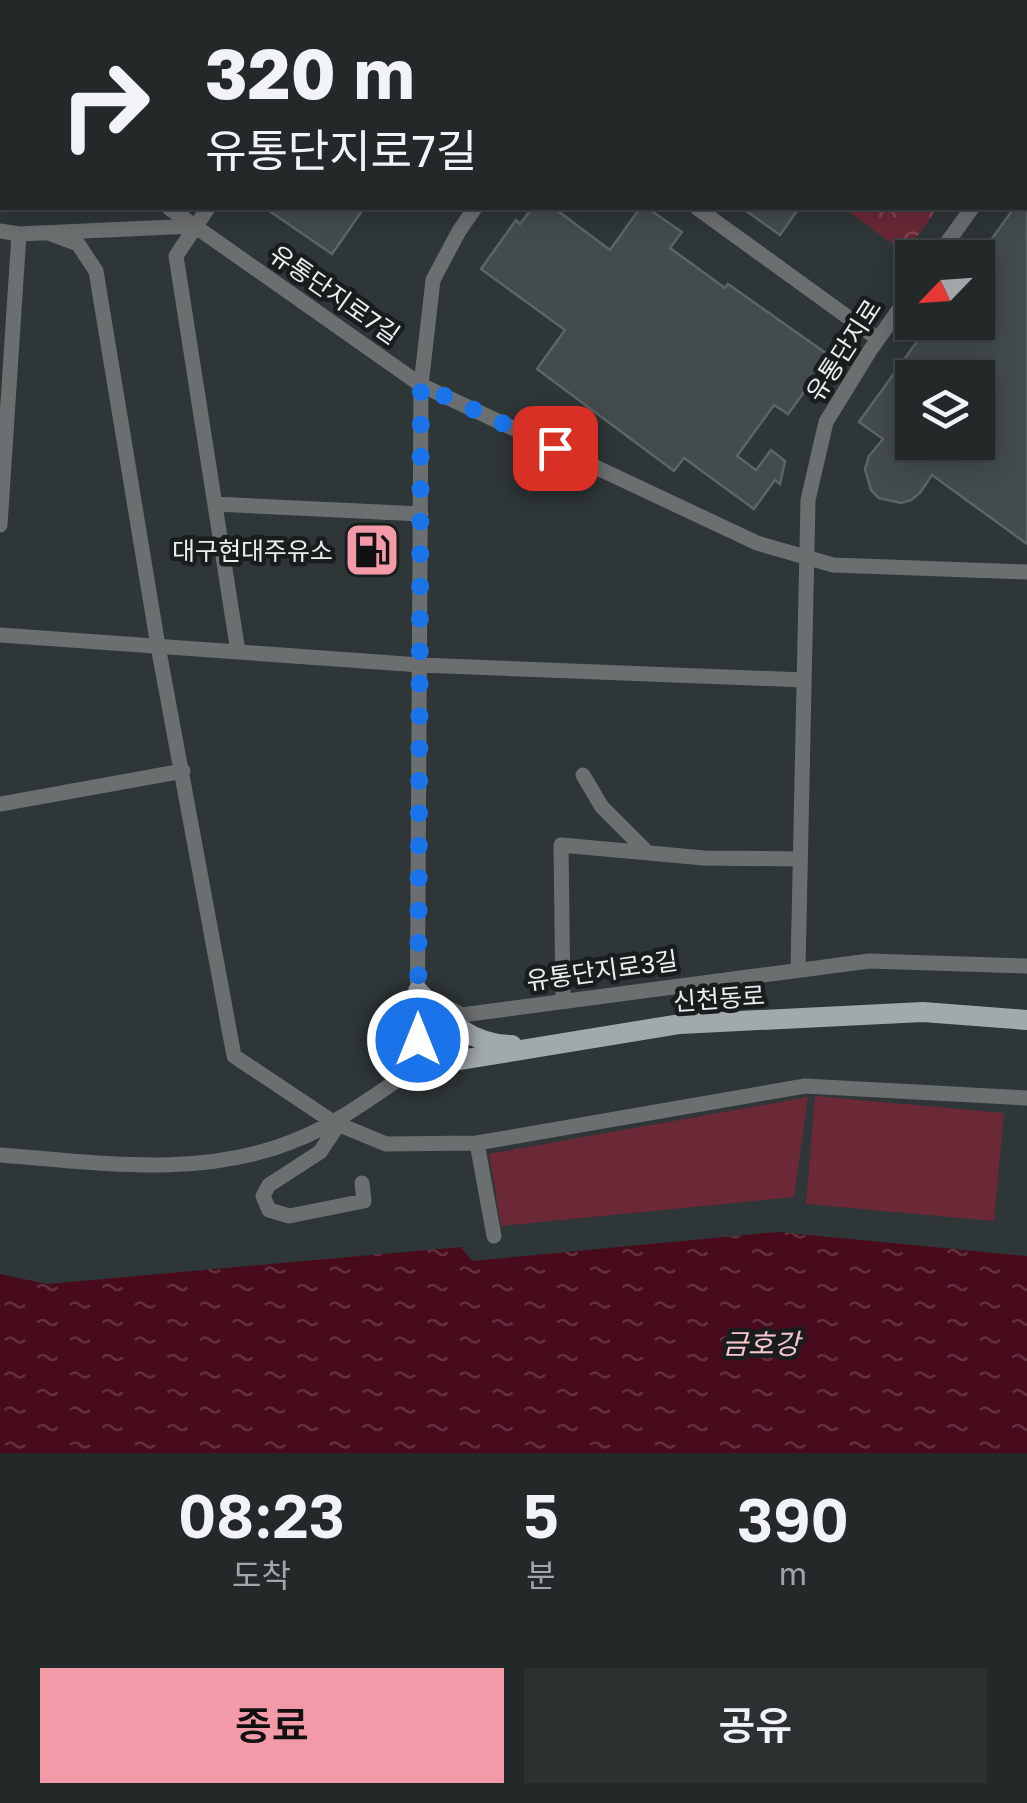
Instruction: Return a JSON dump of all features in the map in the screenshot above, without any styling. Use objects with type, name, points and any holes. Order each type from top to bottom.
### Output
[{"type":"main road","points":[[418,991],[439,1014],[470,1036],[495,1045],[559,1044]]},
{"type":"main road","name":"신천동로","points":[[418,1067],[680,1024],[924,1012],[1027,1020]]},
{"type":"street","name":"유통단지로7길","points":[[172,210],[421,385],[757,543],[833,566],[1027,572]]},
{"type":"street","points":[[207,210],[176,256],[238,652]]},
{"type":"street","points":[[0,1155],[163,1168],[231,1158],[290,1143],[333,1122],[418,1067],[421,385],[433,280],[458,231],[474,210]]},
{"type":"street","points":[[700,210],[878,340]]},
{"type":"street","points":[[949,240],[971,210]]},
{"type":"street","points":[[0,231],[20,234],[195,226]]},
{"type":"street","points":[[48,233],[78,244],[96,270],[158,646],[234,1056],[333,1122],[386,1144],[477,1143],[805,1086],[1027,1098]]},
{"type":"street","points":[[0,525],[20,234]]},
{"type":"street","name":"유통단지로","points":[[806,558],[808,500],[826,422],[895,315]]},
{"type":"street","points":[[215,504],[420,514]]},
{"type":"street","points":[[798,968],[806,558]]},
{"type":"street","points":[[0,635],[420,665],[804,680]]},
{"type":"street","points":[[0,804],[183,771]]},
{"type":"street","points":[[584,775],[602,807],[648,853]]},
{"type":"street","points":[[563,1001],[561,845],[704,858],[800,858]]},
{"type":"street","name":"유통단지로3길","points":[[418,991],[462,1015],[869,961],[1027,966]]},
{"type":"street","points":[[333,1122],[336,1128],[320,1152],[268,1185],[263,1196],[269,1210],[288,1216],[335,1209],[364,1200],[362,1183]]},
{"type":"street","points":[[477,1143],[494,1236]]},
{"type":"green space","points":[[847,210],[937,210],[915,240],[895,240],[895,246]]},
{"type":"green space","points":[[815,1096],[1004,1113],[994,1221],[806,1204]]},
{"type":"green space","points":[[808,1097],[794,1197],[501,1226],[489,1154]]},
{"type":"water","name":"금호강","points":[[778,1232],[1027,1256],[1027,1453],[0,1453],[0,1274],[47,1284],[461,1247],[472,1261]]},
{"type":"building","points":[[268,210],[363,210],[332,254]]},
{"type":"building","points":[[530,210],[557,210],[610,250],[639,210],[650,210],[682,232],[670,248],[830,356],[788,414],[774,405],[737,456],[756,470],[771,450],[785,461],[780,484],[775,480],[754,509],[684,458],[674,471],[537,369],[565,330],[481,269],[516,220],[520,224]]},
{"type":"building","points":[[745,210],[798,210],[780,235]]},
{"type":"building","points":[[1013,210],[1027,210],[1027,544],[932,475],[920,493],[901,503],[879,498],[871,490],[865,469],[869,456],[883,439],[859,422],[895,372],[895,460],[995,460],[995,360],[904,360],[918,340],[995,340],[995,240],[991,240]]},
{"type":"place","name":"대구현대주유소","points":[[372,550]]},
{"type":"route","points":[[418,1040],[421,385],[555,448]]}]
